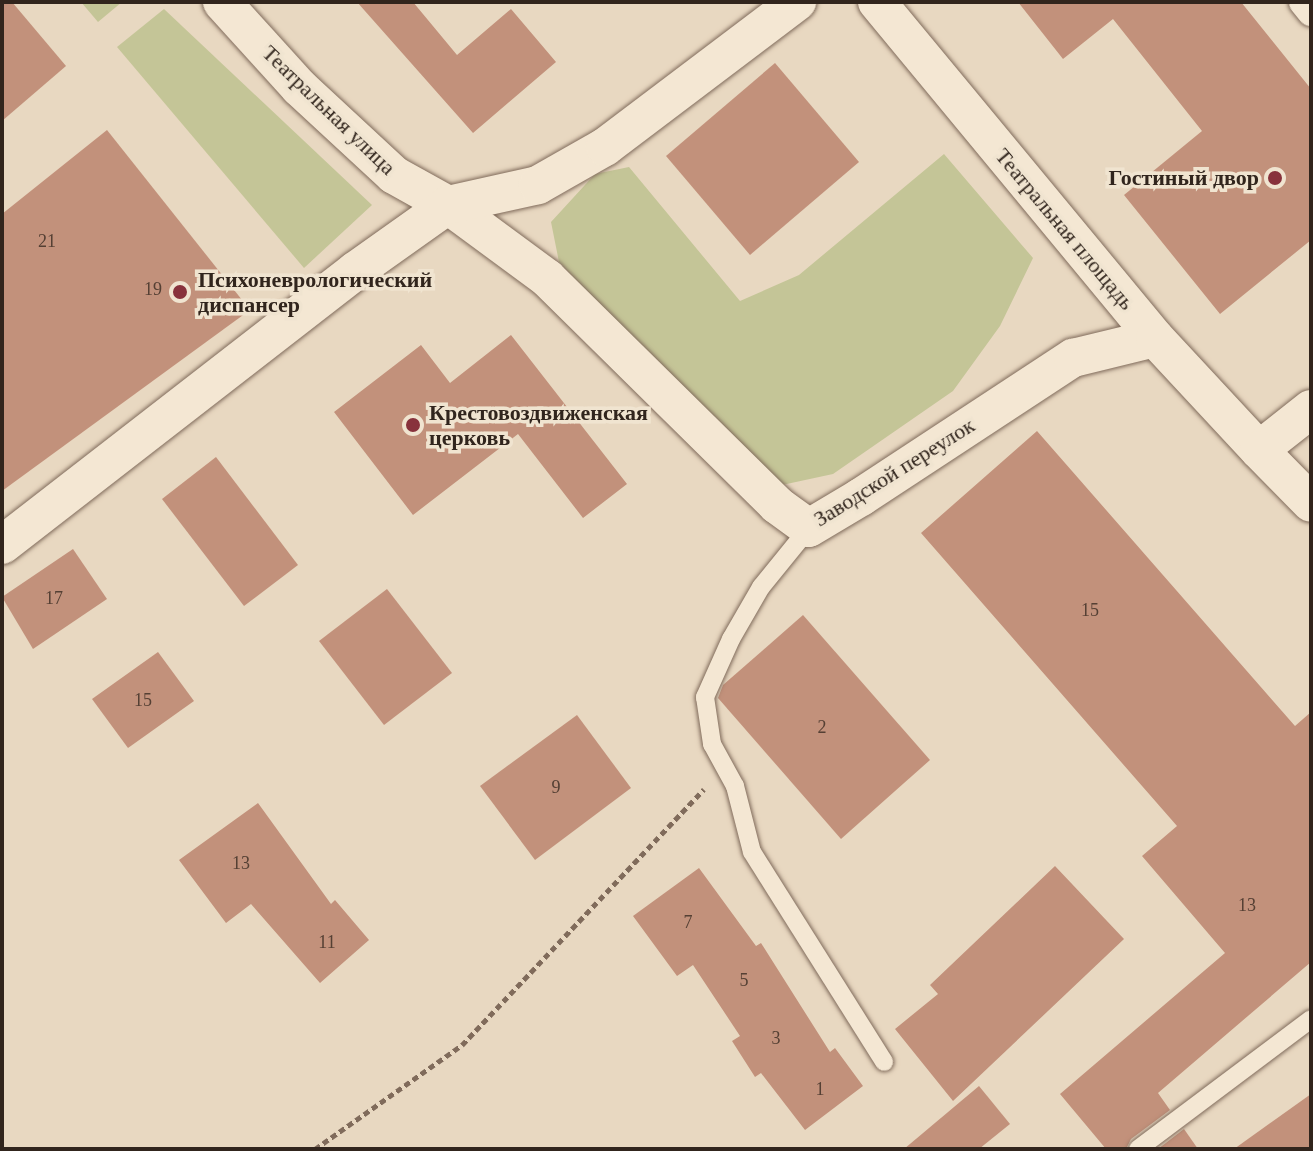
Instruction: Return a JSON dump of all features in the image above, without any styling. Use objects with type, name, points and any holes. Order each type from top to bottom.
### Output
[{"type":"street","name":"Театральная улица","points":[[222,2],[299,87],[394,175],[448,205]]},
{"type":"street","points":[[2,545],[355,271],[448,205],[538,185],[605,147],[797,2]]},
{"type":"street","name":"Театральная площадь","points":[[877,2],[1155,338],[1311,503]]},
{"type":"street","points":[[1303,2],[1311,12]]},
{"type":"street","name":"Заводской переулок","points":[[448,205],[547,278],[777,505],[809,528],[1073,358],[1155,338]]},
{"type":"street","points":[[1259,450],[1311,409]]},
{"type":"lane","points":[[809,528],[761,587],[705,697],[712,744],[735,786],[752,852],[884,1062]]},
{"type":"lane","points":[[1138,1149],[1311,1019]]},
{"type":"path","points":[[315,1149],[462,1045],[694,803],[705,787],[712,744]]},
{"type":"green space","points":[[81,2],[122,2],[98,22]]},
{"type":"green space","points":[[164,9],[372,205],[304,268],[117,47]]},
{"type":"green space","points":[[944,154],[1033,258],[1000,326],[953,391],[833,474],[768,488],[559,262],[551,222],[595,174],[629,167],[740,301],[799,275]]},
{"type":"building","points":[[2,2],[12,2],[66,66],[2,121]]},
{"type":"building","points":[[357,2],[413,2],[457,55],[511,9],[556,62],[473,133]]},
{"type":"building","points":[[1018,2],[1241,2],[1311,89],[1311,240],[1220,314],[1124,195],[1202,131],[1113,19],[1063,59]]},
{"type":"building","points":[[775,63],[859,162],[750,255],[666,156]]},
{"type":"building","points":[[107,130],[250,310],[2,491],[2,214]]},
{"type":"building","points":[[511,335],[627,484],[583,518],[518,434],[413,515],[334,412],[421,345],[450,383]]},
{"type":"building","points":[[1037,431],[1295,726],[1311,712],[1311,962],[1158,1093],[1170,1110],[1131,1139],[1126,1149],[1106,1149],[1060,1094],[1225,953],[1142,856],[1177,826],[921,533]]},
{"type":"building","points":[[216,457],[298,565],[244,606],[162,499]]},
{"type":"building","points":[[73,549],[107,599],[33,649],[2,597]]},
{"type":"building","points":[[387,589],[452,673],[384,725],[319,641]]},
{"type":"building","points":[[803,615],[930,760],[841,839],[718,698],[723,685]]},
{"type":"building","points":[[158,652],[194,701],[128,748],[92,699]]},
{"type":"building","points":[[577,715],[631,788],[535,860],[480,786]]},
{"type":"building","points":[[258,803],[331,904],[335,900],[369,940],[320,983],[251,904],[226,923],[179,860]]},
{"type":"building","points":[[1055,866],[1124,939],[953,1101],[895,1029],[938,994],[930,985]]},
{"type":"building","points":[[699,868],[756,946],[761,943],[830,1052],[835,1048],[863,1086],[805,1130],[761,1073],[755,1077],[732,1041],[740,1036],[693,965],[677,976],[633,916]]},
{"type":"building","points":[[979,1086],[1010,1124],[979,1149],[904,1149]]},
{"type":"building","points":[[1311,1094],[1311,1149],[1234,1149]]},
{"type":"building","points":[[1184,1129],[1198,1149],[1158,1149]]},
{"type":"place","name":"Гостиный двор","points":[[1275,178]]},
{"type":"place","name":"Психоневрологический диспансер","points":[[180,292]]},
{"type":"place","name":"Крестовоздвиженская церковь","points":[[413,425]]}]
